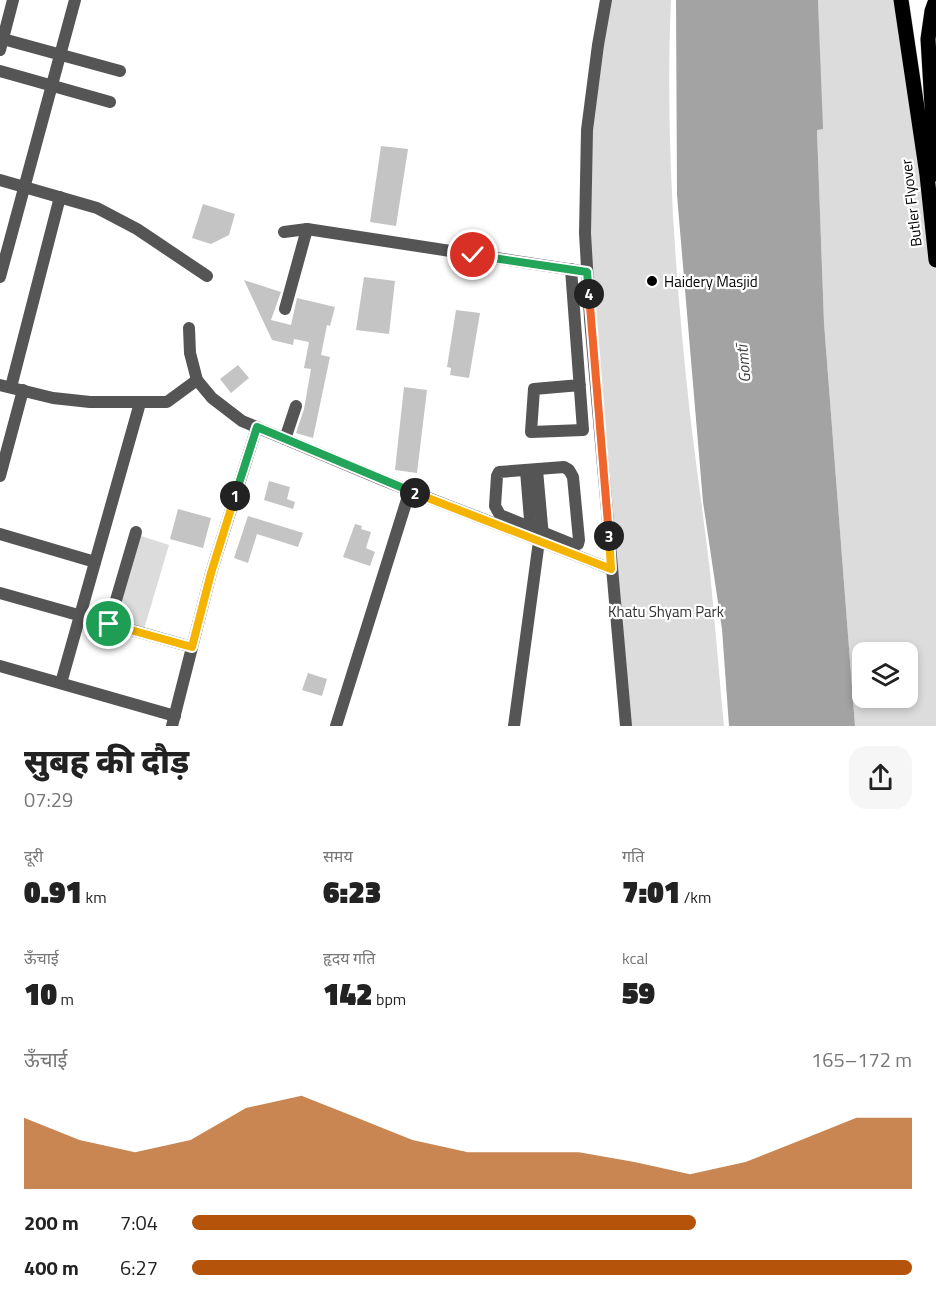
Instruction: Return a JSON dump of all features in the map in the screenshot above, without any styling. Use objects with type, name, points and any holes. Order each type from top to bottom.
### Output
[{"type":"main road","name":"Butler Flyover","points":[[901,0],[931,174],[936,260]]},
{"type":"main road","points":[[931,174],[928,39],[936,0]]},
{"type":"street","points":[[13,0],[1,44],[60,54],[120,71]]},
{"type":"street","points":[[0,277],[75,0]]},
{"type":"street","points":[[606,0],[587,130],[585,233],[611,569],[626,726]]},
{"type":"street","points":[[0,71],[110,102]]},
{"type":"street","points":[[0,180],[97,208],[137,229],[207,276]]},
{"type":"street","points":[[0,476],[11,387],[60,197]]},
{"type":"street","points":[[284,232],[307,229],[587,272]]},
{"type":"street","points":[[285,309],[307,229]]},
{"type":"street","points":[[571,269],[580,385],[583,430],[531,432],[534,389],[580,385]]},
{"type":"street","points":[[189,328],[190,353],[197,381],[212,398],[242,421],[410,490],[538,536],[611,569]]},
{"type":"street","points":[[11,387],[53,398],[90,402],[167,402],[197,381]]},
{"type":"street","points":[[61,683],[140,402]]},
{"type":"street","points":[[285,439],[296,406]]},
{"type":"street","points":[[0,666],[61,683],[173,721],[211,573],[257,427]]},
{"type":"street","points":[[564,467],[569,470],[573,477],[578,544],[573,545],[538,536],[500,515],[495,506],[496,476],[499,472],[564,467]]},
{"type":"street","points":[[514,726],[538,536],[532,470]]},
{"type":"street","points":[[336,726],[410,490]]},
{"type":"street","points":[[109,624],[136,532]]},
{"type":"street","points":[[0,534],[95,562]]},
{"type":"street","points":[[0,593],[192,647]]},
{"type":"green space","name":"Khatu Shyam Park","points":[[609,0],[671,0],[670,156],[676,259],[690,414],[710,572],[724,726],[630,726],[589,269],[590,127]]},
{"type":"green space","points":[[818,0],[900,0],[936,268],[936,726],[855,726],[854,708],[918,708],[918,642],[852,642],[852,687],[824,323],[817,129],[822,129]]},
{"type":"green space","points":[[138,535],[169,545],[144,629],[113,620]]},
{"type":"water","name":"Gomtī","points":[[676,0],[818,0],[823,129],[817,130],[824,323],[855,726],[729,726],[722,629],[703,502],[677,195]]},
{"type":"building","points":[[381,146],[408,149],[396,226],[370,222]]},
{"type":"building","points":[[203,204],[235,214],[229,235],[211,244],[192,238]]},
{"type":"building","points":[[364,277],[395,281],[389,334],[356,330]]},
{"type":"building","points":[[244,280],[281,292],[271,320],[291,325],[297,298],[335,307],[330,326],[327,325],[321,355],[330,357],[313,438],[296,433],[304,409],[311,369],[304,368],[309,342],[294,339],[293,345],[272,340]]},
{"type":"building","points":[[456,310],[480,313],[469,378],[450,375],[451,368],[447,367]]},
{"type":"building","points":[[238,365],[249,378],[231,393],[220,379]]},
{"type":"building","points":[[404,387],[427,390],[417,473],[395,470]]},
{"type":"building","points":[[269,481],[290,487],[287,499],[295,502],[293,509],[264,500]]},
{"type":"building","points":[[178,509],[211,518],[203,548],[170,539]]},
{"type":"building","points":[[248,516],[303,533],[298,547],[257,534],[248,563],[234,558]]},
{"type":"building","points":[[355,524],[371,532],[366,548],[375,552],[370,566],[343,557]]},
{"type":"building","points":[[308,673],[327,679],[322,696],[302,690]]},
{"type":"place","name":"Haidery Masjid","points":[[652,281]]},
{"type":"route","points":[[109,624],[192,647],[211,573],[257,427],[385,481],[611,569],[587,272],[473,255]]}]
